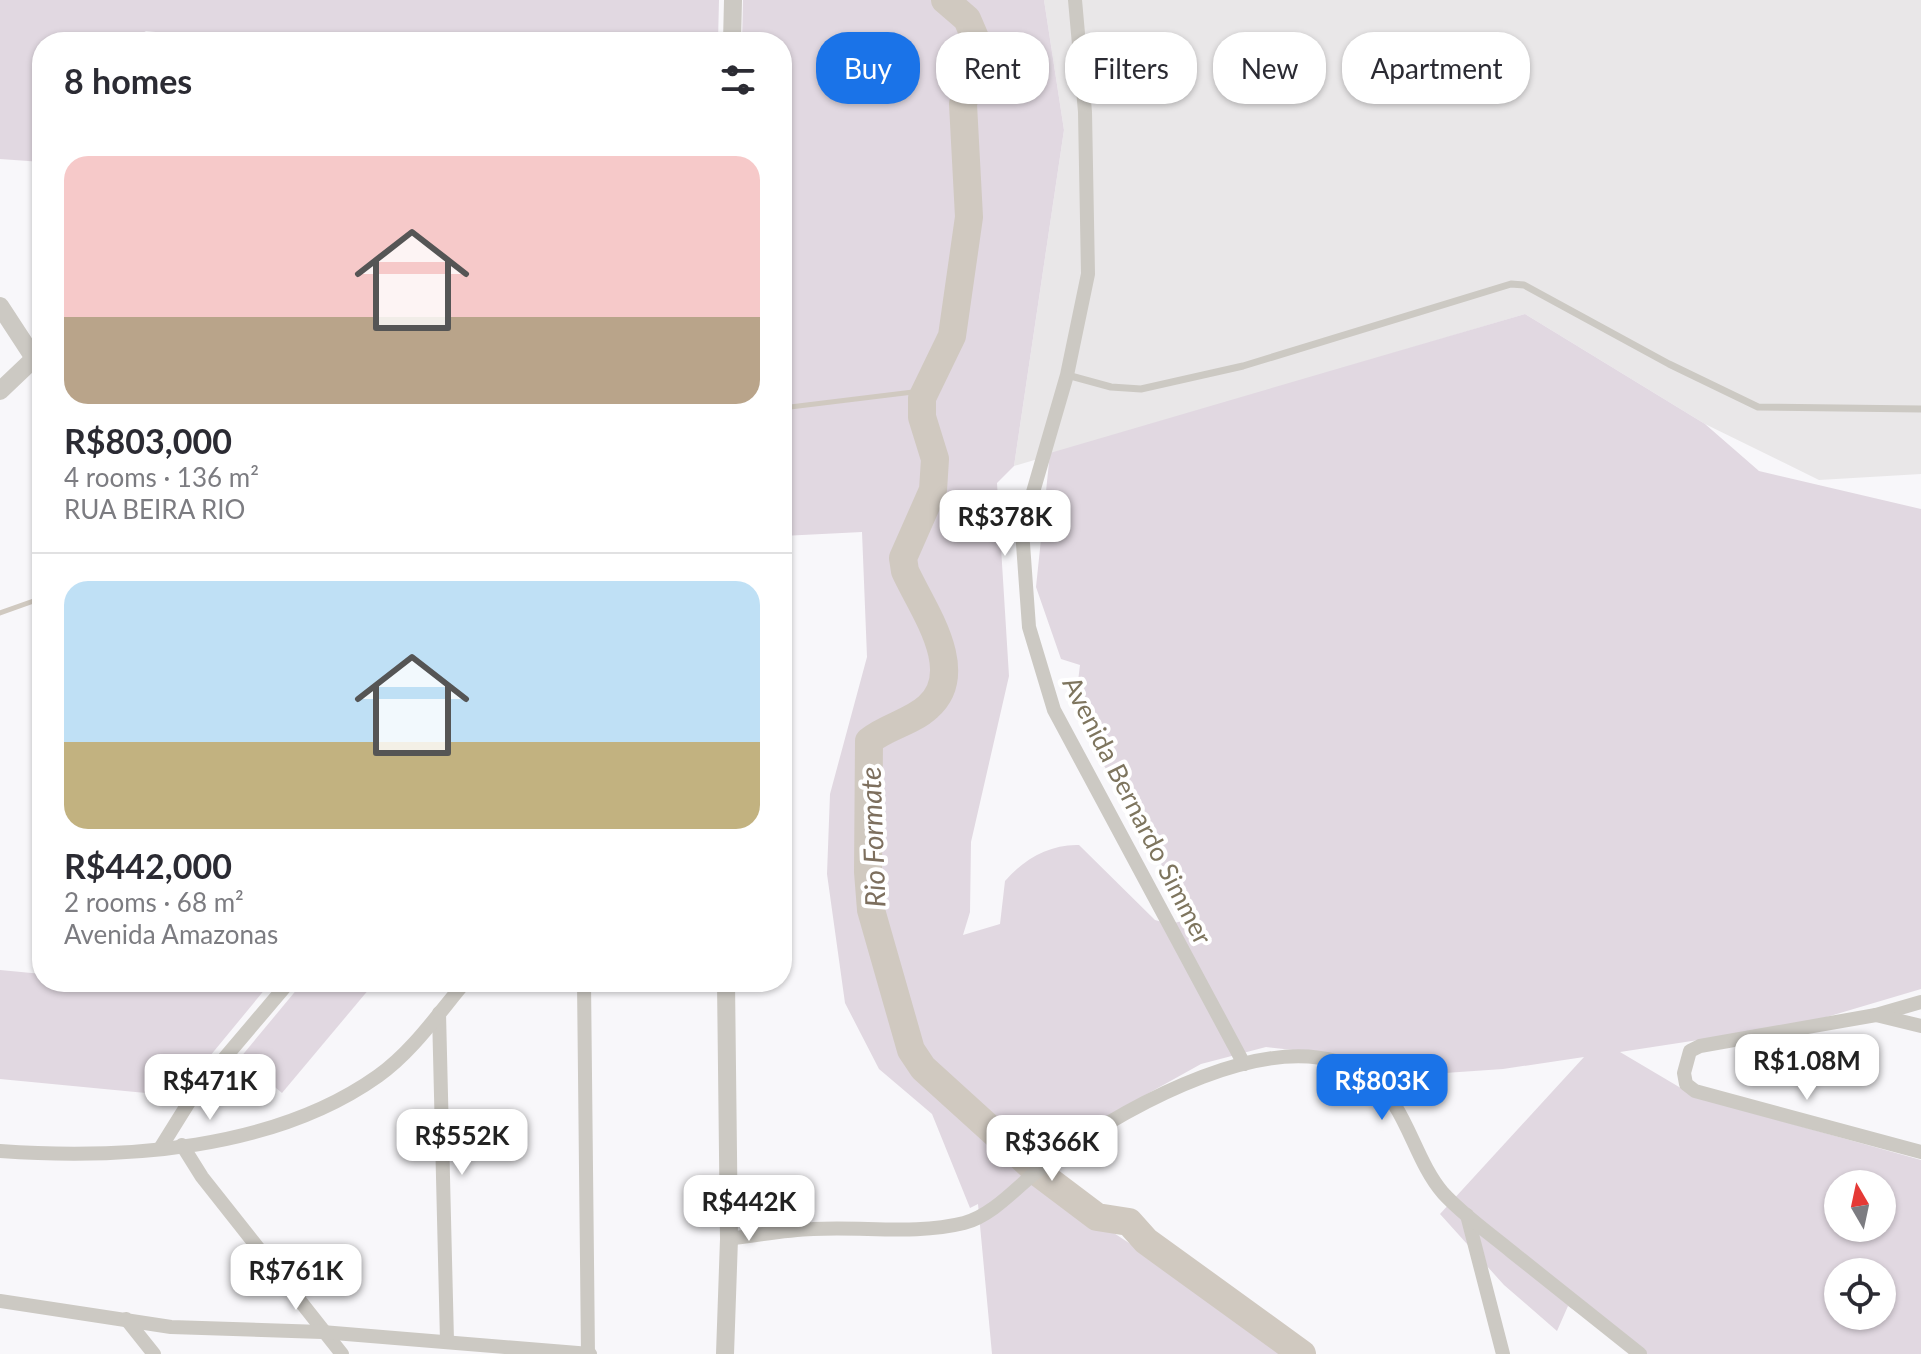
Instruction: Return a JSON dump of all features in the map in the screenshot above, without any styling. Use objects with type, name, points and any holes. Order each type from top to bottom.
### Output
[{"type":"street","points":[[732,32],[733,0]]},
{"type":"street","name":"Avenida Bernardo Simmer","points":[[1075,0],[1085,112],[1088,274],[1067,375],[1022,530],[1029,627],[1054,710],[1244,1064]]},
{"type":"street","points":[[0,306],[32,350]]},
{"type":"street","points":[[0,391],[32,366]]},
{"type":"street","points":[[161,1147],[194,1094],[281,992]]},
{"type":"street","points":[[0,1151],[52,1154],[161,1147],[237,1138],[332,1102],[378,1076],[408,1049],[457,992]]},
{"type":"street","points":[[0,1301],[171,1327],[322,1332],[589,1354],[584,992]]},
{"type":"street","points":[[725,1354],[729,1239],[726,992]]},
{"type":"street","points":[[1921,1002],[1876,1015],[1700,1046],[1690,1051],[1684,1073],[1686,1084],[1695,1091],[1921,1152]]},
{"type":"street","points":[[439,1013],[447,1341]]},
{"type":"street","points":[[1876,1015],[1921,1026]]},
{"type":"street","points":[[729,1239],[812,1229],[964,1223],[979,1217],[1059,1155],[1171,1088],[1244,1064],[1283,1057],[1318,1059],[1348,1066],[1368,1076],[1387,1093],[1413,1146],[1443,1192],[1467,1215],[1640,1354]]},
{"type":"street","points":[[182,1145],[202,1177],[342,1354]]},
{"type":"street","points":[[1467,1215],[1503,1354]]},
{"type":"street","points":[[126,1319],[154,1354]]},
{"type":"lane","points":[[1067,375],[1111,387],[1141,389],[1243,366],[1511,284],[1524,285],[1669,364],[1758,407],[1921,409]]},
{"type":"shaded area","points":[[0,0],[719,0],[718,32],[32,32],[32,161],[0,159]]},
{"type":"shaded area","points":[[743,0],[1044,0],[1049,32],[936,32],[936,104],[1049,104],[1049,32],[1064,130],[1014,466],[997,483],[1009,676],[971,842],[970,912],[963,935],[1000,924],[1005,881],[1038,854],[1068,845],[1079,845],[1155,920],[1169,924],[1183,921],[1186,907],[1074,714],[1080,665],[1061,659],[1036,587],[1050,453],[1525,314],[1705,424],[1759,471],[1921,509],[1921,989],[1803,1024],[1620,1052],[1696,1097],[1921,1160],[1921,1354],[1637,1354],[1568,1306],[1557,1331],[1504,1285],[1440,1214],[1584,1057],[1503,1069],[1387,1077],[1329,1054],[1266,1047],[1201,1064],[1050,1148],[1050,1154],[1024,1174],[1298,1354],[992,1354],[978,1204],[970,1208],[932,1114],[879,1069],[845,1003],[827,874],[830,794],[867,657],[862,532],[792,536],[792,32],[742,32]]},
{"type":"shaded area","points":[[1044,0],[1921,0],[1921,474],[1819,480],[1705,424],[1525,314],[1014,466],[1064,130]]},
{"type":"shaded area","points":[[0,970],[32,973],[32,992],[263,992],[177,1096],[0,1079]]},
{"type":"shaded area","points":[[295,992],[367,992],[282,1093],[240,1058]]},
{"type":"waterway","name":"Rio Formate","points":[[945,0],[967,19],[976,40],[977,52],[963,104],[969,217],[952,336],[922,398],[922,417],[935,459],[933,490],[903,558],[905,571],[938,639],[944,676],[939,692],[928,707],[869,741],[868,872],[871,910],[911,1050],[923,1068],[1040,1174],[1097,1217],[1129,1222],[1146,1241],[1302,1354]]},
{"type":"waterway","points":[[792,407],[913,392],[923,396]]},
{"type":"waterway","points":[[0,613],[32,602]]}]
